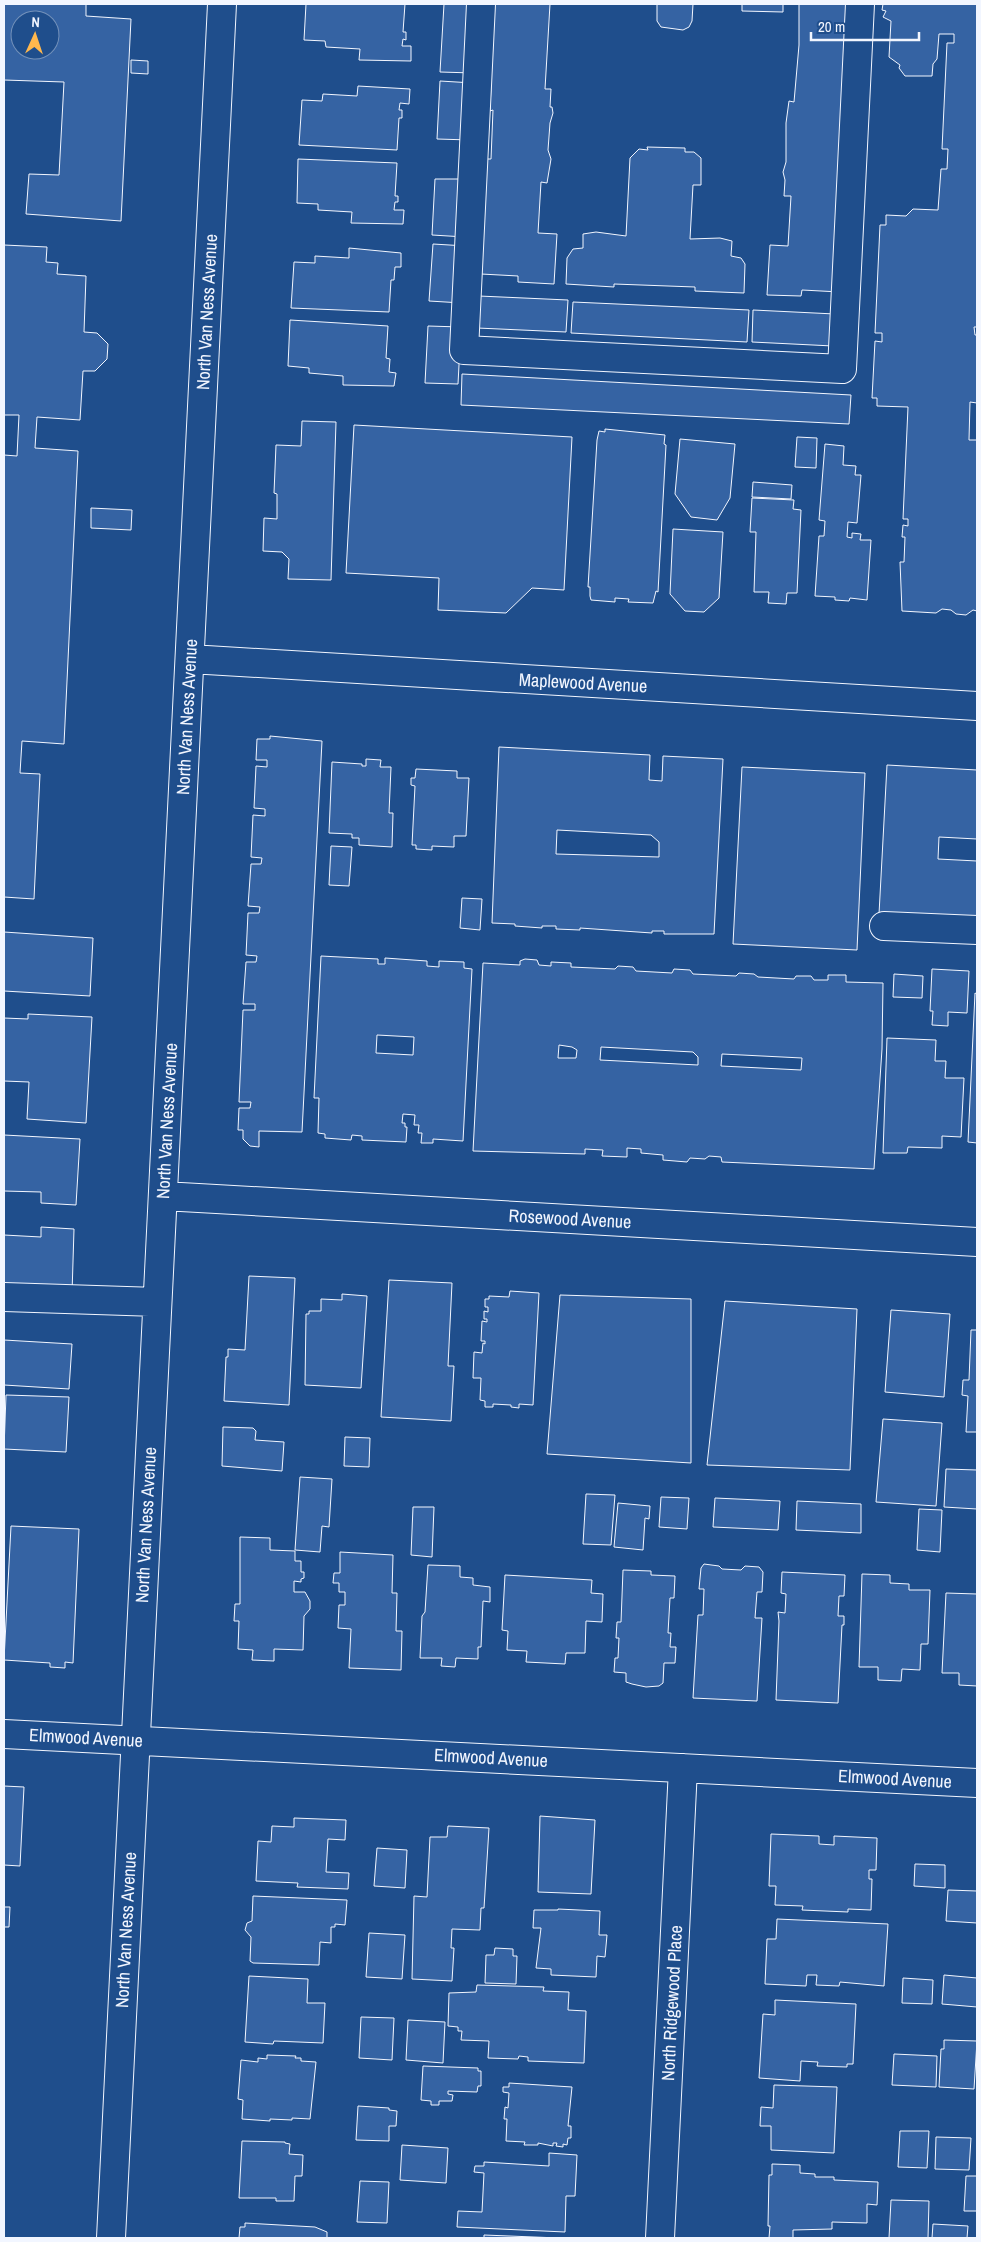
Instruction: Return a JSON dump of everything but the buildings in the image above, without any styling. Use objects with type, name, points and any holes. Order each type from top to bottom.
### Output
[{"type":"street","name":"North Van Ness Avenue","points":[[111,2238],[222,4]]},
{"type":"street","points":[[481,4],[464,350],[842,369],[860,4]]},
{"type":"street","name":"Maplewood Avenue","points":[[190,659],[977,706]]},
{"type":"street","points":[[884,926],[977,930]]},
{"type":"street","name":"Rosewood Avenue","points":[[163,1196],[977,1242]]},
{"type":"street","points":[[4,1297],[157,1302]]},
{"type":"street","name":"Elmwood Avenue","points":[[4,1734],[977,1783]]},
{"type":"street","name":"North Ridgewood Place","points":[[660,2238],[683,1768]]}]
